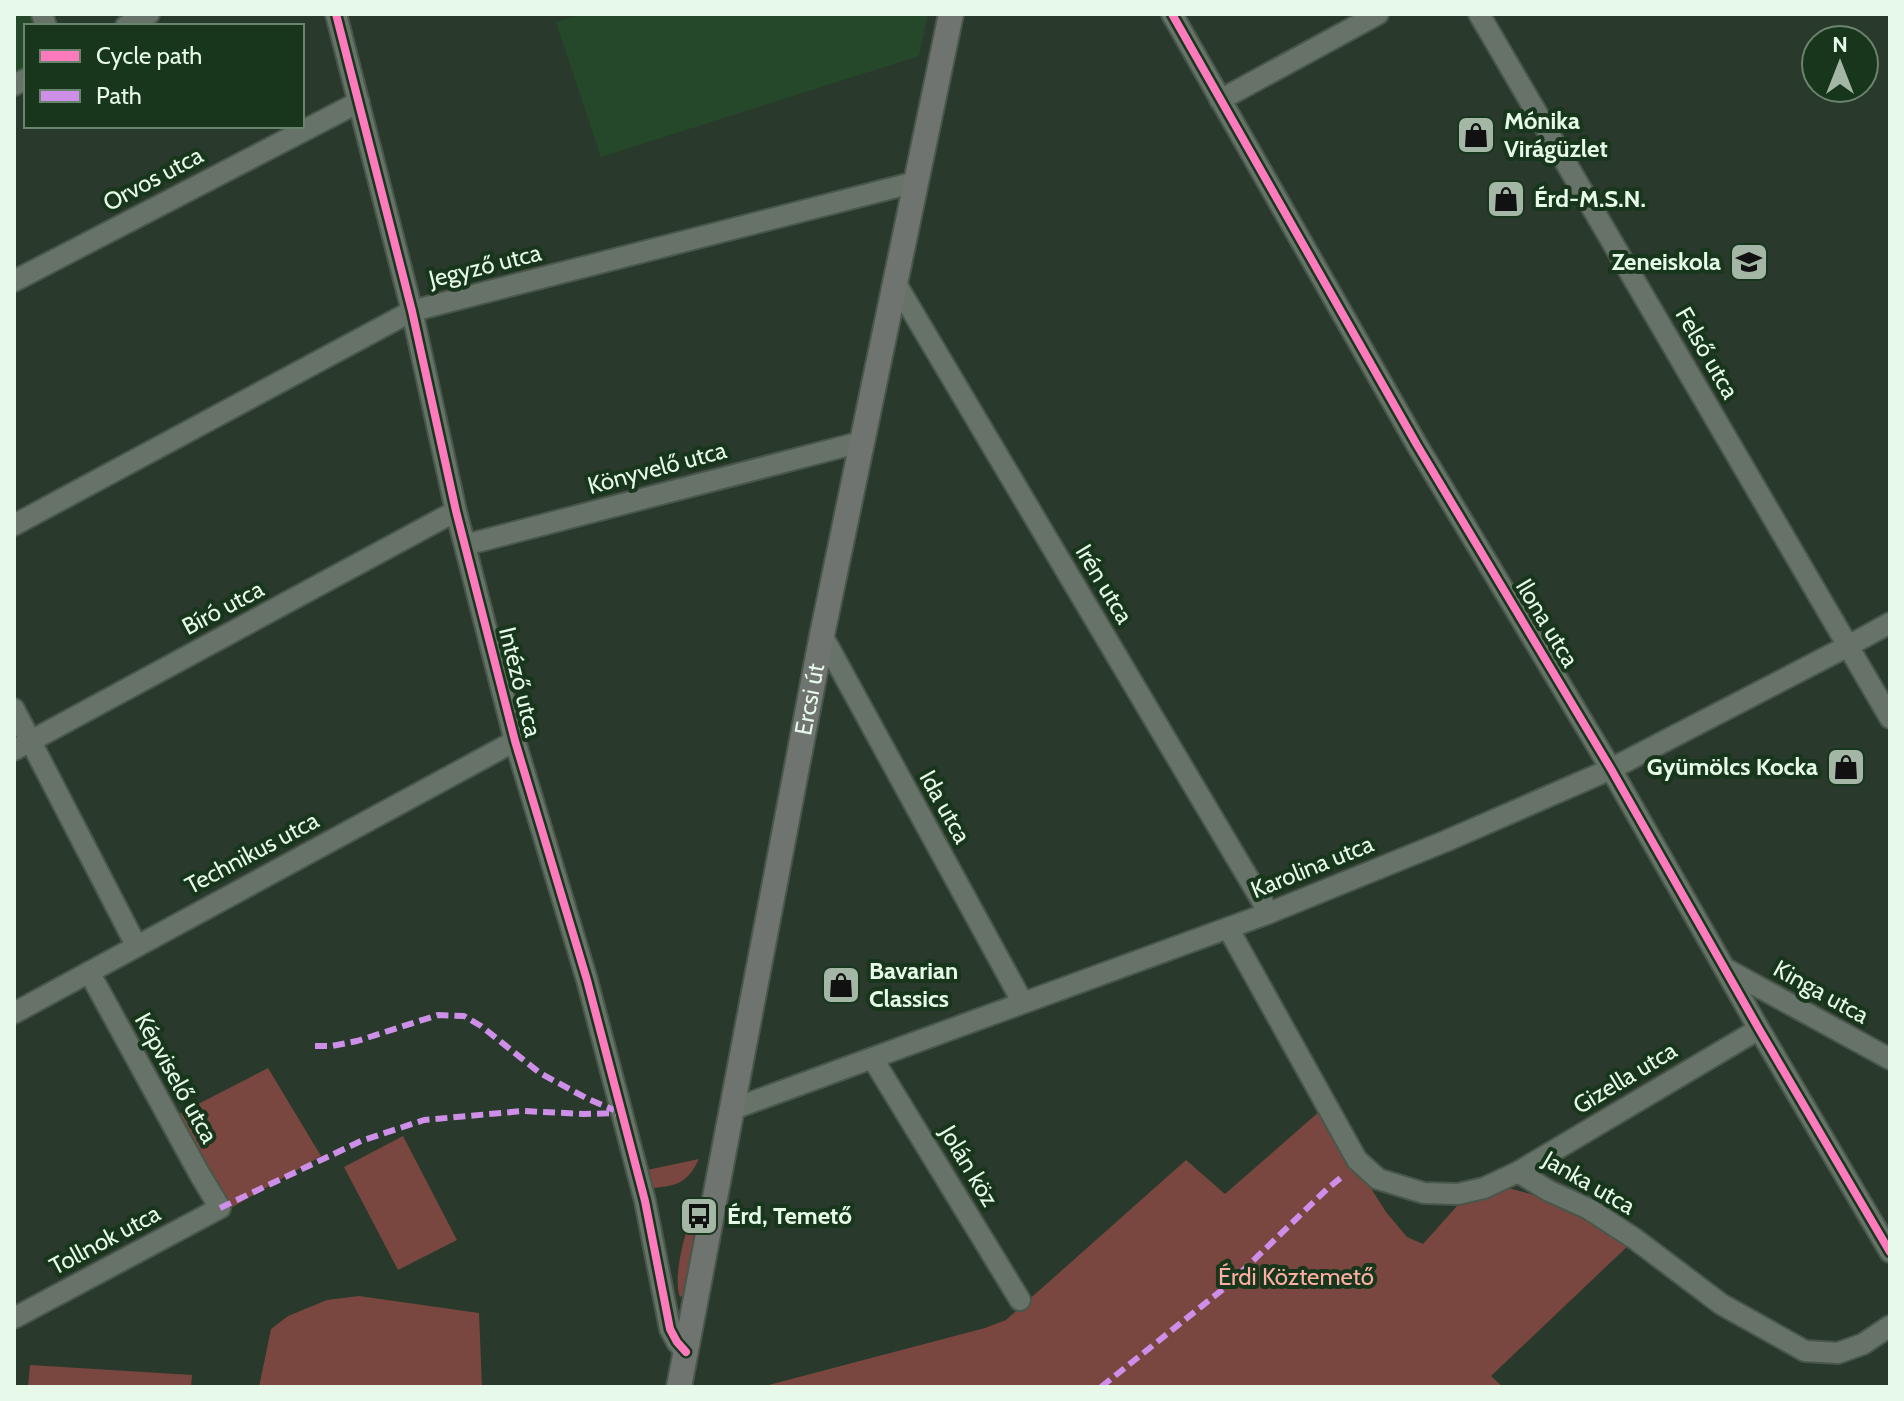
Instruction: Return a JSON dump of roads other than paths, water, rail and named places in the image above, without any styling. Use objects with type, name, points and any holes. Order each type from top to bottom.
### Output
[{"type":"main road","name":"Ercsi út","points":[[679,1387],[822,635],[951,14]]},
{"type":"street","points":[[130,24],[149,14]]},
{"type":"street","name":"Intéző utca","points":[[336,14],[412,311],[456,511],[515,741],[591,995],[645,1201],[670,1329],[686,1352]]},
{"type":"street","name":"Ilona utca","points":[[1172,14],[1417,445],[1611,769],[1890,1252]]},
{"type":"street","points":[[1220,100],[1378,14]]},
{"type":"street","name":"Felső utca","points":[[1479,14],[1890,718]]},
{"type":"street","name":"Orvos utca","points":[[14,281],[359,102]]},
{"type":"street","name":"Jegyző utca","points":[[14,525],[412,311],[916,182]]},
{"type":"street","name":"Irén utca","points":[[895,282],[1269,913]]},
{"type":"street","name":"Könyvelő utca","points":[[465,545],[861,442]]},
{"type":"street","name":"Bíró utca","points":[[23,745],[456,511]]},
{"type":"street","name":"Karolina utca","points":[[733,1109],[1269,913],[1446,841],[1611,769],[1890,623]]},
{"type":"street","name":"Ida utca","points":[[822,635],[1023,1003]]},
{"type":"street","points":[[14,709],[23,745],[136,945]]},
{"type":"street","name":"Technikus utca","points":[[14,1013],[515,741]]},
{"type":"street","name":"Janka utca","points":[[1228,928],[1357,1160],[1378,1179],[1424,1193],[1458,1194],[1484,1188],[1518,1172],[1549,1191],[1589,1209],[1635,1239],[1721,1304],[1805,1351],[1838,1353],[1863,1344],[1890,1326]]},
{"type":"street","name":"Kinga utca","points":[[1726,969],[1890,1059]]},
{"type":"street","name":"Képviselő utca","points":[[89,972],[220,1208]]},
{"type":"street","name":"Gizella utca","points":[[1518,1172],[1759,1029]]},
{"type":"street","name":"Jolán köz","points":[[873,1059],[1020,1300]]},
{"type":"street","name":"Tollnok utca","points":[[14,1318],[220,1208]]},
{"type":"place","name":"Mónika Virágüzlet","points":[[1476,135]]},
{"type":"place","name":"Érd-M.S.N.","points":[[1506,199]]},
{"type":"place","name":"Zeneiskola","points":[[1749,262]]},
{"type":"place","name":"Gyümölcs Kocka","points":[[1846,767]]},
{"type":"place","name":"Bavarian Classics","points":[[841,985]]},
{"type":"place","name":"Érd, Temető","points":[[699,1216]]},
{"type":"park label","name":"Érdi Köztemető","points":[[1296,1277]]}]
